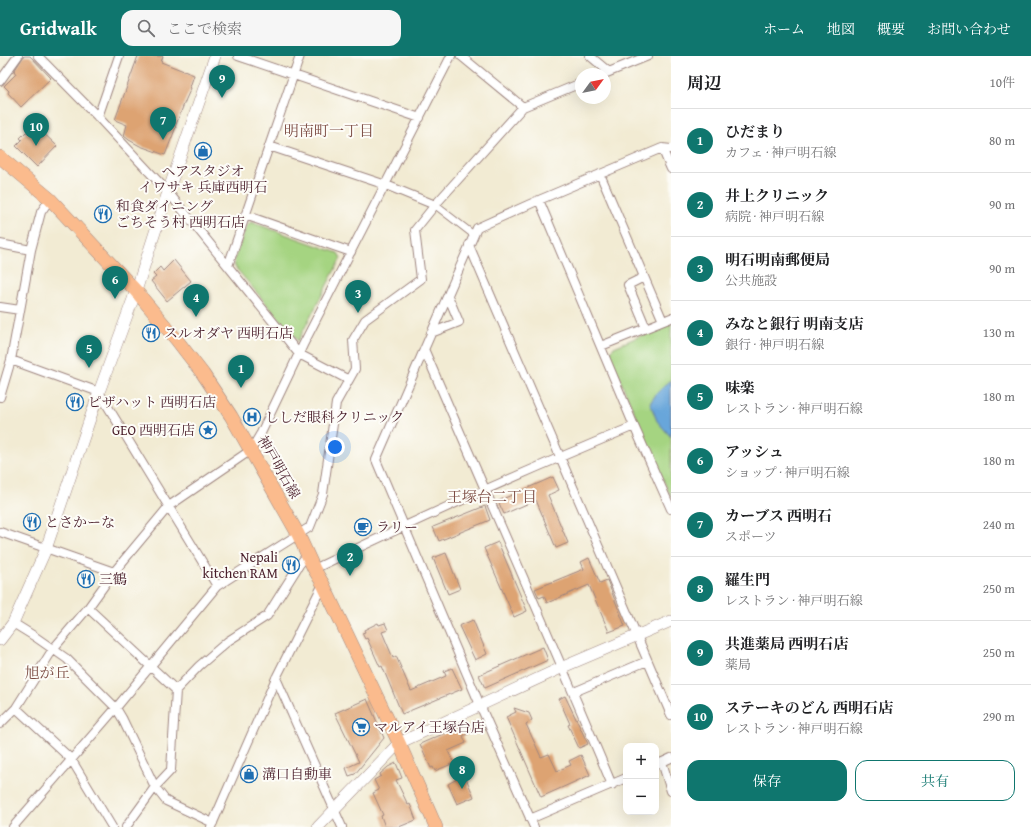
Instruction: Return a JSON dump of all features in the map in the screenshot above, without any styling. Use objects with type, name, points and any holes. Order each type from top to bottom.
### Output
[{"type":"main road","name":"神戸明石線","points":[[0,157],[50,199],[136,292],[176,339],[203,374],[231,416],[298,534],[307,555],[323,584],[399,743],[436,827]]},
{"type":"street","points":[[0,81],[18,56]]},
{"type":"street","points":[[38,56],[98,117],[168,192],[299,354],[349,380]]},
{"type":"street","points":[[98,117],[119,56]]},
{"type":"street","points":[[0,640],[13,623],[46,549],[99,392],[136,292],[214,56]]},
{"type":"street","points":[[238,56],[420,118]]},
{"type":"street","points":[[228,266],[300,56]]},
{"type":"street","points":[[0,724],[16,708],[53,649],[88,608],[114,572],[169,506],[251,450],[452,56]]},
{"type":"street","points":[[461,56],[523,107]]},
{"type":"street","points":[[590,56],[601,68]]},
{"type":"street","points":[[611,71],[648,56]]},
{"type":"street","points":[[13,827],[116,708],[218,586],[310,527],[323,494],[336,403],[355,369],[353,340],[365,320],[421,279],[415,230],[435,205],[523,107],[575,85]]},
{"type":"street","points":[[269,146],[386,185],[435,205],[474,235]]},
{"type":"street","points":[[624,779],[532,823],[403,526],[376,460],[477,228],[662,148],[671,149]]},
{"type":"street","points":[[662,148],[671,169]]},
{"type":"street","points":[[600,174],[663,321]]},
{"type":"street","points":[[0,397],[11,360],[31,250],[41,212],[50,199]]},
{"type":"street","points":[[539,200],[634,426],[671,508]]},
{"type":"street","points":[[245,215],[351,252]]},
{"type":"street","points":[[0,244],[31,250]]},
{"type":"street","points":[[469,245],[671,715]]},
{"type":"street","points":[[644,277],[628,284],[646,328]]},
{"type":"street","points":[[431,333],[459,322],[448,296]]},
{"type":"street","points":[[0,307],[20,310]]},
{"type":"street","points":[[601,346],[671,318]]},
{"type":"street","points":[[424,349],[574,692],[612,785]]},
{"type":"street","points":[[11,360],[99,392],[218,586]]},
{"type":"street","points":[[314,569],[403,526],[559,457],[634,426]]},
{"type":"street","points":[[0,532],[114,572]]},
{"type":"street","points":[[126,827],[170,770],[176,690],[199,666],[228,641],[267,616],[299,565],[307,555]]},
{"type":"street","points":[[13,623],[67,659],[116,708],[156,787],[166,801],[212,825],[276,678],[323,584]]},
{"type":"street","points":[[88,608],[176,690]]},
{"type":"street","points":[[318,827],[399,743],[563,667],[671,621]]},
{"type":"street","points":[[574,692],[647,661]]},
{"type":"street","points":[[276,678],[342,827]]},
{"type":"street","points":[[16,708],[71,759],[112,827]]},
{"type":"street","points":[[671,758],[659,763],[671,791]]},
{"type":"green space","points":[[251,222],[338,253],[341,258],[298,341],[235,267],[234,260],[247,225]]},
{"type":"green space","points":[[671,323],[671,498],[609,354],[614,347]]},
{"type":"water","points":[[671,380],[671,437],[657,421],[650,403],[657,393]]},
{"type":"building","points":[[24,56],[30,56],[51,78],[21,107],[8,93],[9,91],[4,86],[16,74],[14,71]]},
{"type":"building","points":[[138,56],[163,56],[161,62],[194,75],[191,88],[165,155],[140,146],[129,140],[124,136],[127,125],[115,120]]},
{"type":"building","points":[[36,126],[57,146],[37,167],[16,146],[22,140],[20,138],[26,132],[28,133]]},
{"type":"building","points":[[174,260],[191,281],[167,301],[151,281],[156,277],[153,274],[160,267],[163,271]]},
{"type":"building","points":[[553,477],[559,490],[548,495],[568,543],[556,548],[536,500],[504,514],[498,501]]},
{"type":"building","points":[[485,506],[490,520],[439,541],[433,527]]},
{"type":"building","points":[[498,542],[527,611],[514,617],[484,548]]},
{"type":"building","points":[[446,553],[460,589],[448,594],[433,558]]},
{"type":"building","points":[[589,558],[600,583],[607,580],[625,626],[609,632],[589,585],[547,603],[544,596],[539,598],[535,589],[584,569],[581,562]]},
{"type":"building","points":[[473,620],[487,654],[475,660],[459,626]]},
{"type":"building","points":[[378,623],[379,625],[385,623],[388,630],[382,632],[393,658],[396,656],[411,691],[446,676],[444,671],[452,668],[462,689],[402,714],[382,666],[380,667],[367,638],[365,639],[362,633],[365,632],[364,630]]},
{"type":"building","points":[[543,647],[548,660],[485,688],[479,675]]},
{"type":"building","points":[[565,696],[588,744],[579,748],[568,725],[570,724],[559,699]]},
{"type":"building","points":[[367,699],[384,738],[355,774],[349,776],[346,768],[359,762],[335,713]]},
{"type":"building","points":[[514,708],[529,713],[532,720],[526,724],[541,757],[549,754],[557,771],[571,765],[569,761],[581,755],[590,775],[541,797],[506,717],[516,712]]},
{"type":"building","points":[[481,720],[484,727],[463,736],[466,743],[448,751],[454,763],[435,771],[433,767],[431,768],[420,744],[461,726],[462,728]]},
{"type":"building","points":[[396,763],[402,778],[396,780],[408,805],[410,804],[416,820],[399,827],[385,827],[381,816],[383,815],[373,793],[379,790],[374,780],[381,776],[380,774],[388,767]]},
{"type":"building","points":[[460,764],[474,797],[457,804],[448,784],[457,779],[452,768]]},
{"type":"place","name":"共進薬局 西明石店","points":[[222,98]]},
{"type":"place","name":"カーブス 西明石","points":[[163,140]]},
{"type":"place","name":"ステーキのどん 西明石店","points":[[36,146]]},
{"type":"place","name":"ヘアスタジオ イワサキ 兵庫西明石","points":[[203,151]]},
{"type":"place","name":"和食ダイニング ごちそう村 西明石店","points":[[103,214]]},
{"type":"place","name":"アッシュ","points":[[115,299]]},
{"type":"place","name":"明石明南郵便局","points":[[358,313]]},
{"type":"place","name":"みなと銀行 明南支店","points":[[196,317]]},
{"type":"place","name":"スルオダヤ 西明石店","points":[[151,333]]},
{"type":"place","name":"味楽","points":[[89,368]]},
{"type":"place","name":"ひだまり","points":[[241,388]]},
{"type":"place","name":"ピザハット 西明石店","points":[[75,402]]},
{"type":"place","name":"ししだ眼科クリニック","points":[[252,417]]},
{"type":"place","name":"GEO 西明石店","points":[[208,430]]},
{"type":"place","name":"とさかーな","points":[[32,522]]},
{"type":"place","name":"ラリー","points":[[363,527]]},
{"type":"place","name":"Nepali kitchen RAM","points":[[291,565]]},
{"type":"place","name":"井上クリニック","points":[[350,576]]},
{"type":"place","name":"三鶴","points":[[86,579]]},
{"type":"place","name":"マルアイ王塚台店","points":[[361,727]]},
{"type":"place","name":"溝口自動車","points":[[249,774]]},
{"type":"place","name":"羅生門","points":[[462,789]]},
{"type":"district","name":"明南町一丁目","points":[[329,130]]},
{"type":"district","name":"王塚台二丁目","points":[[492,496]]},
{"type":"district","name":"旭が丘","points":[[47,672]]}]
